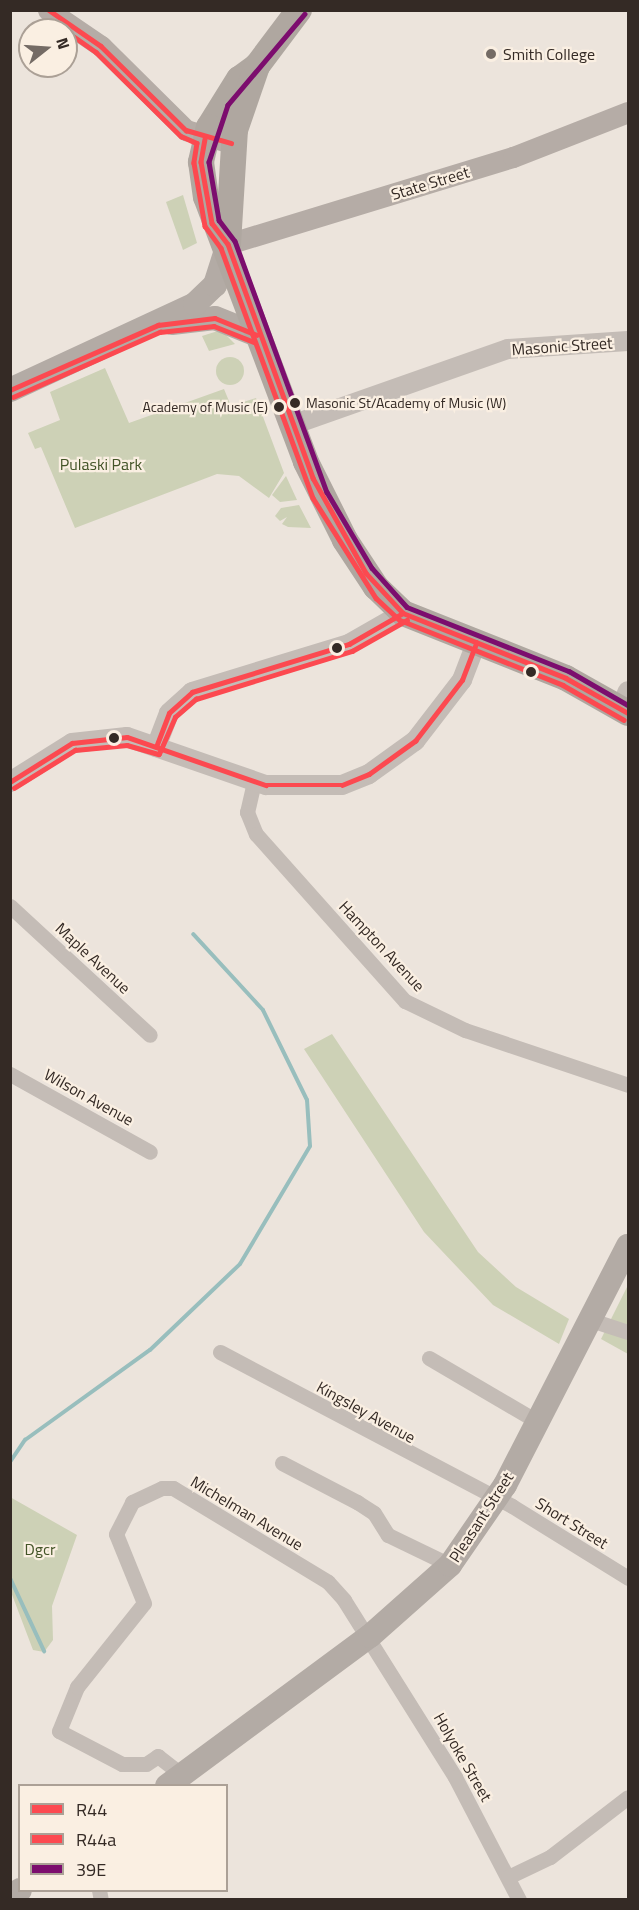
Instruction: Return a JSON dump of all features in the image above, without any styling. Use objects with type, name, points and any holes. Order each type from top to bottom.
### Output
[{"type":"highway","points":[[228,244],[233,218],[231,143],[257,66],[299,10]]},
{"type":"highway","points":[[257,66],[239,78],[222,101],[205,139],[201,162],[206,197],[213,223],[228,244],[257,335],[292,425],[345,540],[376,587],[403,613],[626,704]]},
{"type":"main road","points":[[48,10],[101,46],[186,130],[205,139],[231,143]]},
{"type":"main road","name":"State Street","points":[[228,244],[479,168],[628,112]]},
{"type":"main road","points":[[10,390],[158,325],[209,291],[228,244]]},
{"type":"main road","points":[[158,325],[215,318],[257,335]]},
{"type":"main road","name":"Pleasant Street","points":[[175,1780],[370,1636],[450,1565],[496,1500],[538,1422],[597,1323],[628,1246]]},
{"type":"street","name":"Masonic Street","points":[[292,425],[508,349],[628,341]]},
{"type":"street","points":[[156,747],[169,713],[192,692],[349,644],[403,613]]},
{"type":"street","points":[[10,782],[60,753],[72,743],[105,738],[142,738],[156,747],[254,782],[319,788],[369,774],[415,741],[435,717],[462,680],[476,643]]},
{"type":"street","name":"Hampton Avenue","points":[[254,782],[247,812],[256,834],[405,1001],[465,1030],[628,1085]]},
{"type":"street","name":"Maple Avenue","points":[[10,906],[150,1035]]},
{"type":"street","name":"Wilson Avenue","points":[[10,1074],[150,1152]]},
{"type":"street","points":[[597,1323],[628,1332]]},
{"type":"street","points":[[597,1323],[628,1344]]},
{"type":"street","name":"Kingsley Avenue","points":[[220,1352],[496,1500]]},
{"type":"street","points":[[429,1358],[538,1422]]},
{"type":"street","points":[[282,1463],[374,1513],[388,1535],[450,1565]]},
{"type":"street","name":"Michelman Avenue","points":[[175,1780],[158,1756],[146,1764],[122,1764],[59,1731],[77,1687],[144,1603],[116,1534],[123,1511],[150,1490],[173,1488],[328,1582],[370,1636]]},
{"type":"street","name":"Short Street","points":[[496,1500],[628,1578]]},
{"type":"street","name":"Holyoke Street","points":[[370,1636],[519,1899]]},
{"type":"street","points":[[508,1877],[550,1857],[628,1797]]},
{"type":"green space","points":[[183,195],[197,243],[183,250],[166,202]]},
{"type":"green space","points":[[221,330],[235,344],[209,351],[202,336]]},
{"type":"green space","points":[[230,357],[240,361],[244,371],[240,381],[230,385],[220,381],[216,371],[220,361]]},
{"type":"green space","name":"Pulaski Park","points":[[105,368],[129,423],[224,389],[231,406],[256,398],[284,473],[269,498],[239,476],[217,474],[75,528],[41,447],[35,449],[28,433],[60,420],[50,392]]},
{"type":"green space","points":[[286,476],[297,500],[280,502],[272,495]]},
{"type":"green space","points":[[299,505],[311,528],[288,527],[282,524],[287,517],[280,521],[275,516],[281,508]]},
{"type":"green space","points":[[332,1034],[478,1252],[516,1287],[569,1319],[559,1344],[493,1305],[424,1232],[304,1049]]},
{"type":"green space","points":[[628,1285],[628,1354],[601,1339]]},
{"type":"green space","name":"Dgcr","points":[[10,1497],[77,1535],[52,1606],[53,1640],[44,1652],[33,1650],[11,1592]]},
{"type":"waterway","points":[[10,1462],[25,1440],[150,1350],[240,1264],[310,1146],[307,1100],[263,1010],[193,934]]},
{"type":"waterway","points":[[10,1578],[44,1651]]},
{"type":"transit line","name":"R44","points":[[49,10],[101,46],[186,130],[231,143]]},
{"type":"transit line","name":"39E","points":[[305,14],[228,105],[209,162],[219,220],[235,241],[327,492],[372,568],[407,607],[569,671],[628,705]]},
{"type":"transit line","name":"R44a","points":[[78,39],[96,52],[181,136],[197,143],[194,163],[205,226],[221,248],[313,498],[376,598],[400,620],[563,685],[624,720]]},
{"type":"transit line","name":"R44","points":[[205,139],[201,162],[212,223],[228,244],[313,478],[366,573],[403,613],[566,678],[628,713]]},
{"type":"transit line","name":"R44","points":[[10,390],[158,325],[215,318],[257,335]]},
{"type":"transit line","name":"R44a","points":[[13,397],[160,332],[214,326],[254,342]]},
{"type":"transit line","name":"R44","points":[[156,747],[169,713],[192,692],[349,644],[403,613]]},
{"type":"transit line","name":"R44a","points":[[14,788],[75,750],[127,745],[159,754],[175,717],[196,699],[352,651],[407,620]]},
{"type":"transit line","name":"R44","points":[[10,782],[72,743],[127,737],[266,785],[342,785],[369,774],[415,741],[462,680],[476,643]]},
{"type":"place","name":"Smith College","points":[[491,54]]},
{"type":"place","name":"Masonic St/Academy of Music (W)","points":[[295,403]]},
{"type":"place","name":"Academy of Music (E)","points":[[279,407]]}]
